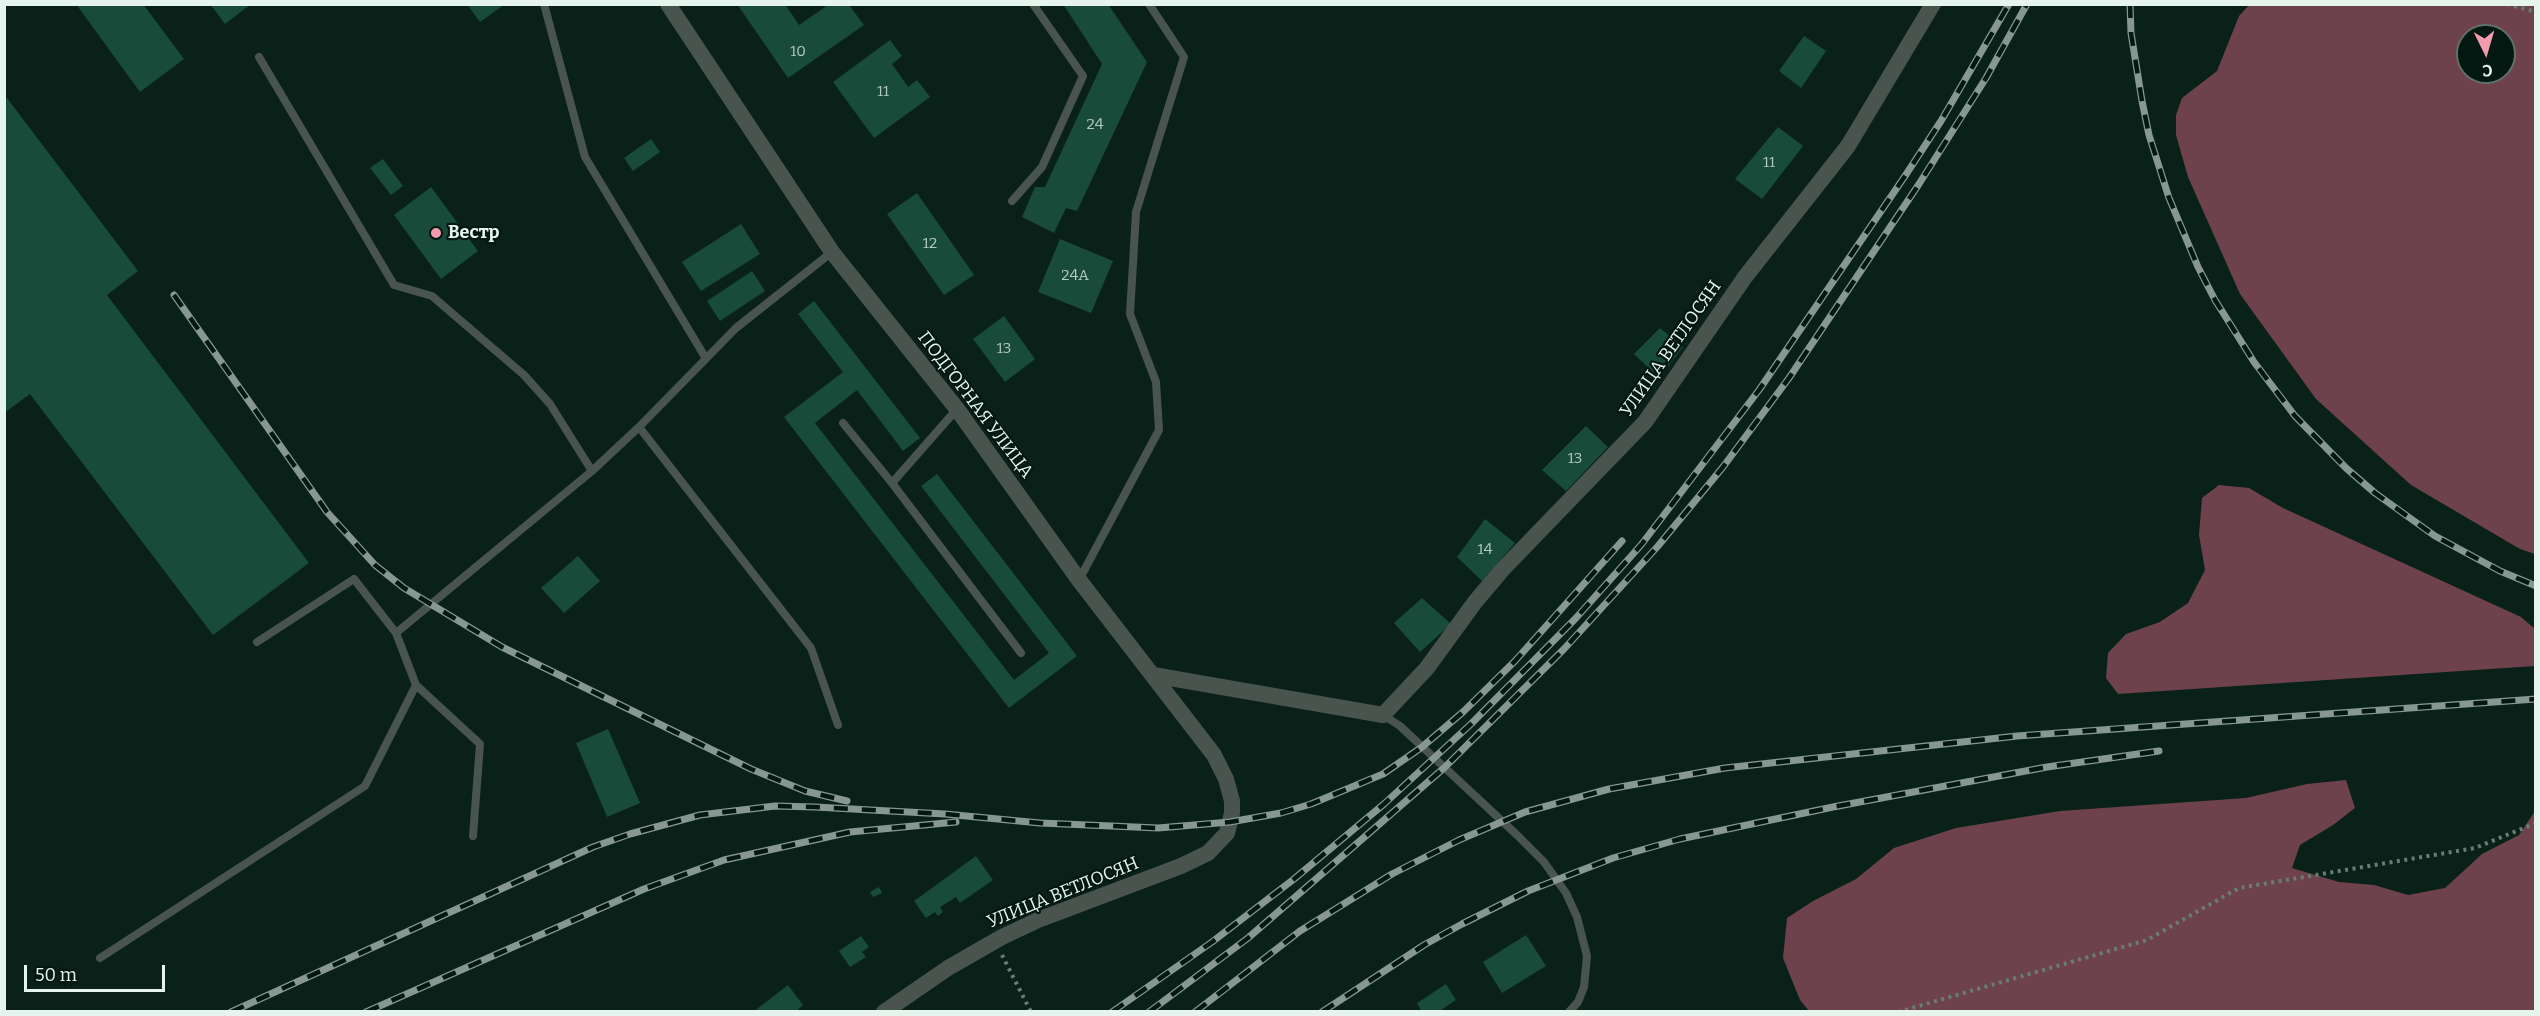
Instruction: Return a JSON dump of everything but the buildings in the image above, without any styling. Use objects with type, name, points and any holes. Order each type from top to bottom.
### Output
[{"type":"street","name":"ПОДГОРНАЯ УЛИЦА","points":[[668,4],[832,252],[957,409],[1079,580],[1214,755],[1226,778],[1232,801],[1232,813],[1227,833]]},
{"type":"street","name":"УЛИЦА ВЕТЛОСЯН","points":[[1383,715],[1427,668],[1475,602],[1502,570],[1646,422],[1745,277],[1848,146],[1933,4]]},
{"type":"street","points":[[1153,675],[1383,715]]},
{"type":"street","name":"УЛИЦА ВЕТЛОСЯН","points":[[884,1011],[920,985],[995,941],[1047,916],[1197,859],[1215,847],[1227,833]]},
{"type":"lane","points":[[544,4],[585,157],[705,357]]},
{"type":"lane","points":[[1012,201],[1042,167],[1083,76],[1033,4]]},
{"type":"lane","points":[[1079,580],[1159,430],[1156,382],[1130,314],[1136,212],[1184,57],[1149,4]]},
{"type":"lane","points":[[259,57],[394,285],[432,296],[524,375],[550,404],[592,471]]},
{"type":"lane","points":[[396,633],[592,471],[639,427],[705,357],[763,305],[832,252]]},
{"type":"lane","points":[[892,483],[957,409]]},
{"type":"lane","points":[[843,423],[892,483],[1021,653]]},
{"type":"lane","points":[[639,427],[811,648],[838,725]]},
{"type":"lane","points":[[257,642],[354,579],[396,633],[416,685],[480,744],[473,836]]},
{"type":"lane","points":[[100,958],[365,786],[416,685]]},
{"type":"lane","points":[[1383,715],[1400,726],[1517,835],[1544,862],[1566,893],[1577,917],[1587,956],[1584,987],[1578,1002],[1569,1011]]},
{"type":"path","points":[[2506,4],[2535,12]]},
{"type":"path","points":[[1898,1011],[2147,940],[2239,888],[2475,848],[2535,823]]},
{"type":"path","points":[[995,941],[1031,1011]]},
{"type":"shaded area","points":[[2250,4],[2535,5],[2535,554],[2520,549],[2411,485],[2316,399],[2240,294],[2188,177],[2176,135],[2176,115],[2182,98],[2217,71],[2239,16]]},
{"type":"shaded area","points":[[2219,485],[2249,488],[2283,508],[2521,617],[2535,629],[2535,666],[2118,694],[2106,678],[2108,653],[2126,634],[2160,622],[2188,603],[2205,570],[2199,535],[2202,498]]},
{"type":"shaded area","points":[[2346,780],[2355,808],[2333,825],[2300,845],[2292,868],[2339,882],[2374,885],[2408,895],[2445,888],[2482,854],[2519,835],[2535,811],[2535,1011],[1809,1011],[1800,1000],[1783,958],[1787,918],[1813,901],[1856,879],[1894,848],[1956,828],[2060,811],[2246,798],[2307,784]]},
{"type":"railway","points":[[1112,1012],[1212,942],[1294,879],[1384,804],[1471,724],[1576,618],[1641,545],[1759,390],[1905,176],[1941,121],[2009,4]]},
{"type":"railway","points":[[1149,1012],[1248,938],[1444,768],[1564,649],[1658,546],[1723,467],[1789,378],[1919,184],[1986,78],[2027,4]]},
{"type":"railway","points":[[2130,4],[2131,33],[2142,101],[2149,135],[2169,198],[2198,267],[2215,300],[2254,362],[2295,416],[2346,468],[2375,493],[2435,536],[2500,571],[2536,586]]},
{"type":"railway","points":[[174,295],[327,512],[375,565],[404,588],[502,647],[751,769],[805,791],[847,801]]},
{"type":"railway","points":[[231,1012],[593,847],[630,834],[700,815],[775,806],[815,807],[945,814],[1040,823],[1158,828],[1230,822],[1281,813],[1311,804],[1383,774],[1422,747],[1463,712],[1515,661],[1622,541]]},
{"type":"railway","points":[[1195,1012],[1300,931],[1392,874],[1459,840],[1525,812],[1609,789],[1725,768],[2017,736],[2536,699]]},
{"type":"railway","points":[[1322,1012],[1424,945],[1462,924],[1528,891],[1613,858],[1680,839],[1833,807],[2047,767],[2159,751]]},
{"type":"railway","points":[[366,1012],[644,889],[724,860],[850,832],[956,822]]},
{"type":"place","name":"Вестр","points":[[436,233]]}]
